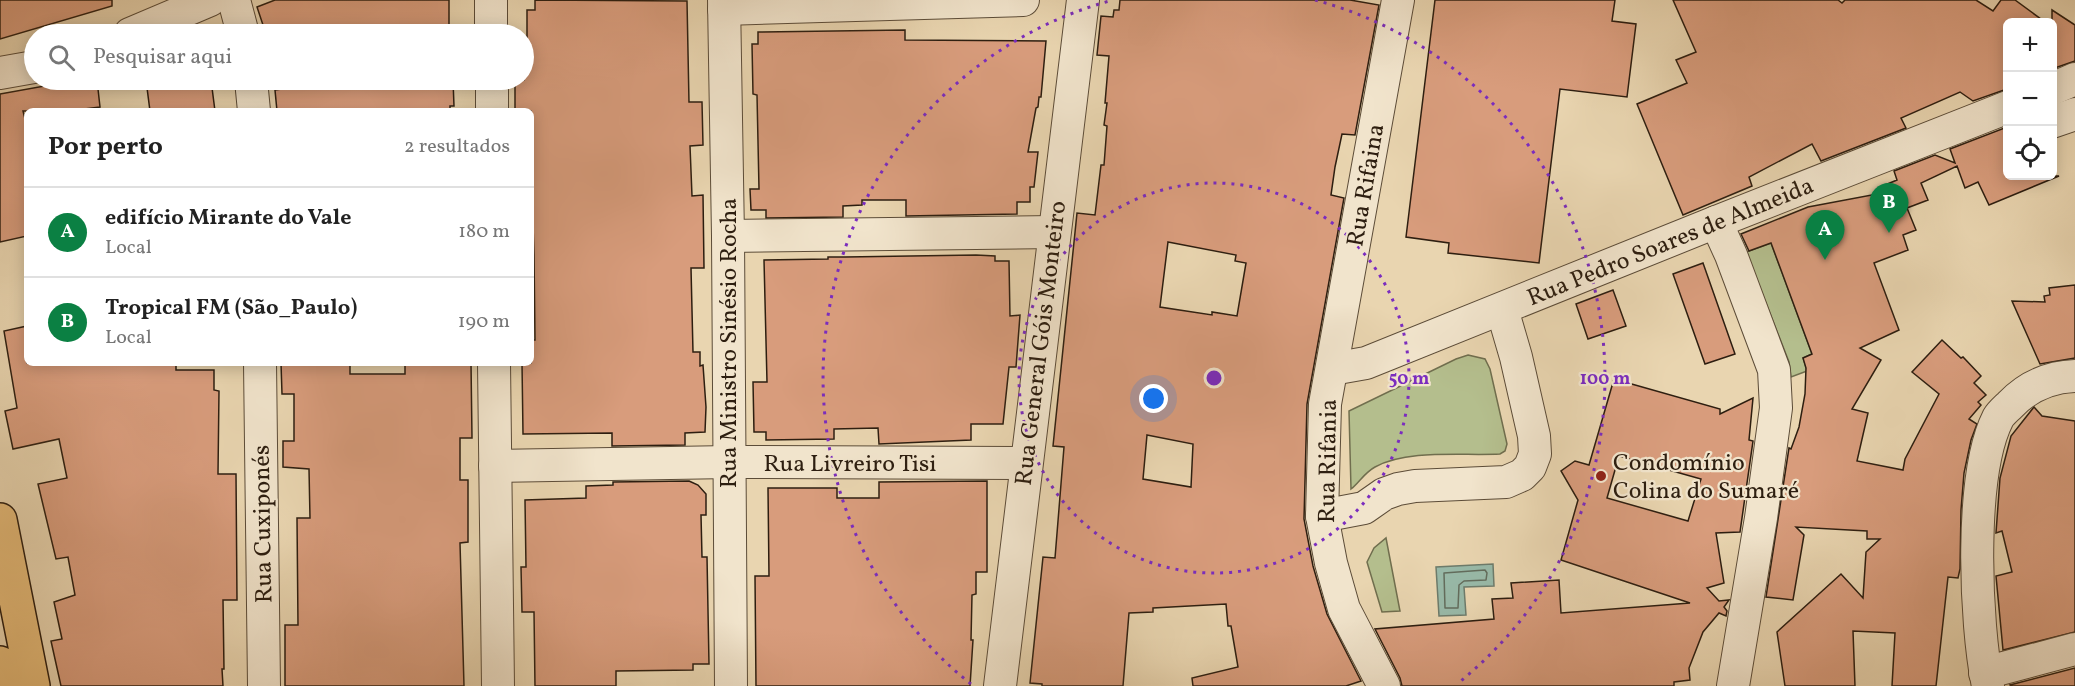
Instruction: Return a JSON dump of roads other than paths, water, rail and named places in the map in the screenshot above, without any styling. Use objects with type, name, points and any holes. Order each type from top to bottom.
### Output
[{"type":"main road","points":[[0,520],[33,686]]},
{"type":"main road","points":[[0,663],[5,686]]},
{"type":"street","points":[[154,24],[210,0]]},
{"type":"street","points":[[234,0],[240,24]]},
{"type":"street","points":[[491,0],[491,24]]},
{"type":"street","points":[[724,5],[1023,0]]},
{"type":"street","name":"Rua General Góis Monteiro","points":[[1000,686],[1025,463],[1083,0]]},
{"type":"street","name":"Rua Rifaina","points":[[1332,369],[1398,0]]},
{"type":"street","name":"Rua Ministro Sinésio Rocha","points":[[724,5],[731,686]]},
{"type":"street","points":[[0,73],[24,69]]},
{"type":"street","points":[[2057,87],[2075,80]]},
{"type":"street","points":[[252,90],[254,108]]},
{"type":"street","points":[[492,90],[492,108]]},
{"type":"street","name":"Rua Pedro Soares de Almeida","points":[[1332,369],[1366,363],[2003,109]]},
{"type":"street","points":[[2057,120],[2075,114]]},
{"type":"street","points":[[1716,222],[1731,255],[1774,370],[1776,408],[1761,518],[1733,686]]},
{"type":"street","points":[[728,236],[1053,232]]},
{"type":"street","points":[[1322,516],[1364,508],[1384,494],[1398,489],[1415,486],[1506,482],[1522,475],[1530,467],[1534,454],[1534,436],[1516,357],[1502,309]]},
{"type":"street","name":"Rua Cuxiponés","points":[[260,366],[264,686]]},
{"type":"street","points":[[494,366],[498,686]]},
{"type":"street","name":"Rua Rifania","points":[[1332,369],[1325,404],[1322,516],[1331,563],[1344,609],[1384,686]]},
{"type":"street","points":[[2075,376],[2055,377],[2027,389],[1998,417],[1981,485],[1977,577],[1985,682],[2075,649]]},
{"type":"street","name":"Rua Livreiro Tisi","points":[[495,466],[730,462],[1025,463]]},
{"type":"water","points":[[1493,564],[1494,586],[1464,587],[1466,615],[1439,616],[1436,567]]},
{"type":"place","name":"Tropical FM (São_Paulo)","points":[[1889,233]]},
{"type":"place","name":"edifício Mirante do Vale","points":[[1825,260]]},
{"type":"place","name":"Condomínio Colina do Sumaré","points":[[1601,476]]}]
